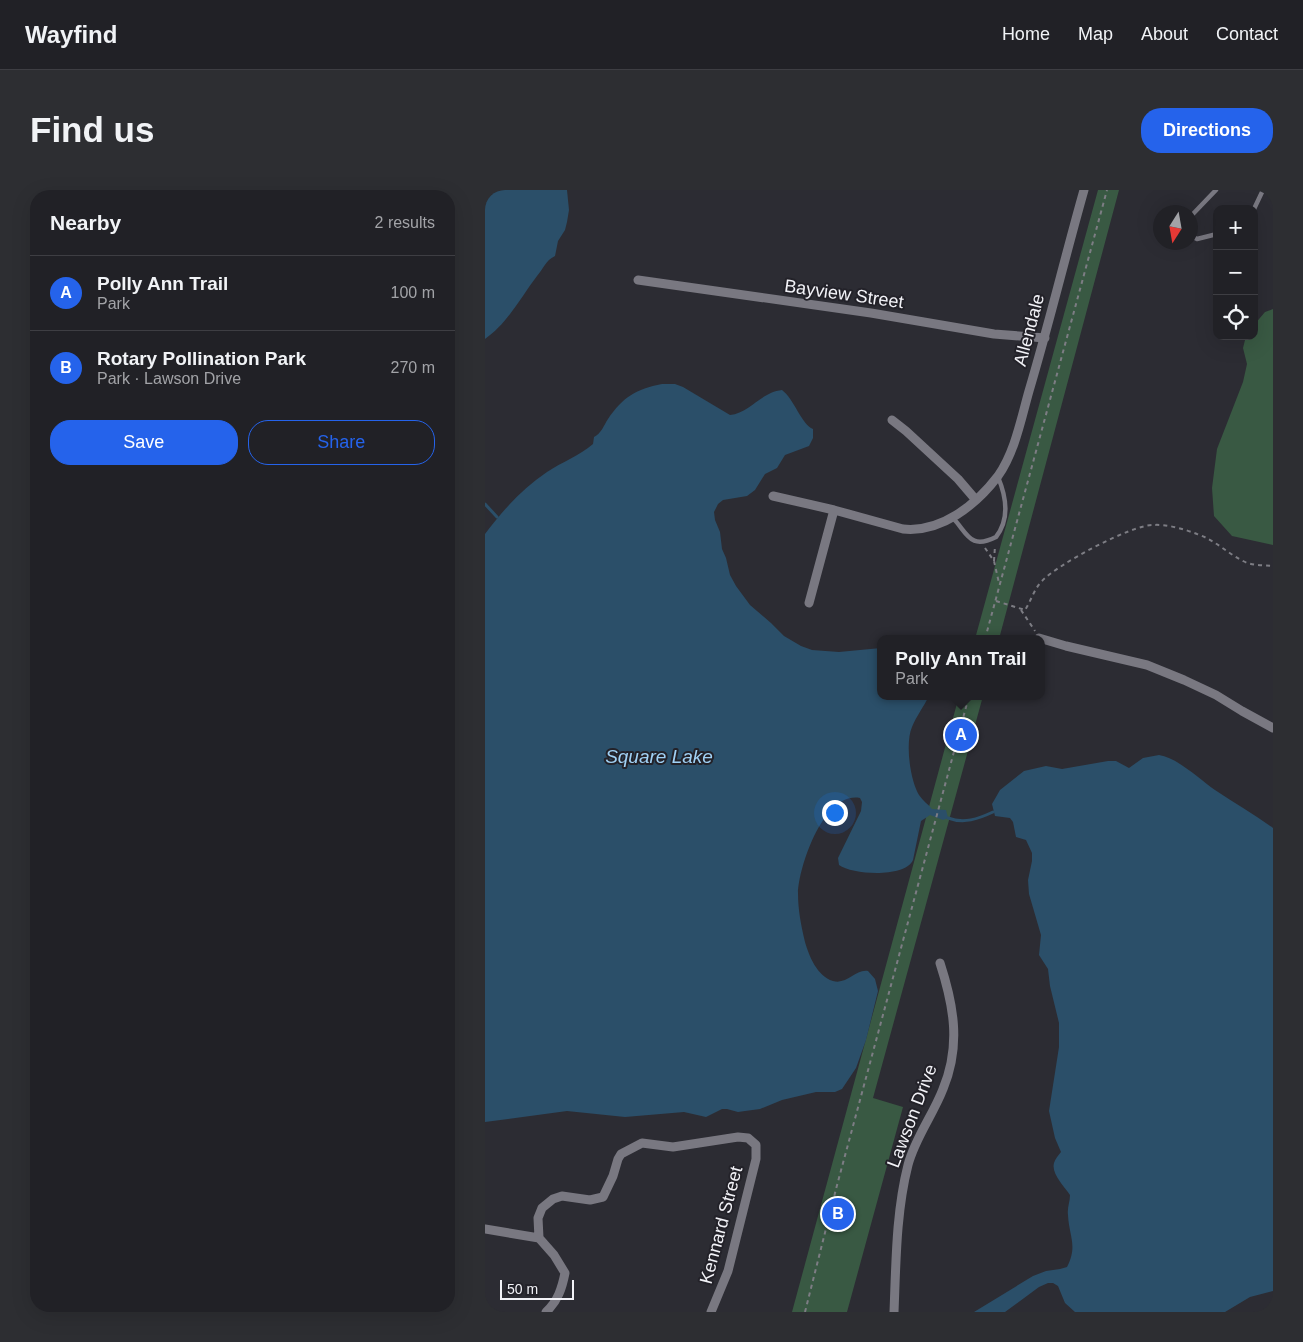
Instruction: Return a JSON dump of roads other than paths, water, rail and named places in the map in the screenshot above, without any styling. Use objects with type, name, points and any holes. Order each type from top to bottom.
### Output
[{"type":"street","name":"Allendale","points":[[773,496],[913,530],[938,525],[953,518],[976,500],[998,476],[1012,448],[1045,338],[1084,190]]},
{"type":"street","name":"Bayview Street","points":[[638,280],[871,313],[994,334],[1045,338]]},
{"type":"street","points":[[892,420],[958,479],[976,500]]},
{"type":"street","points":[[809,603],[834,510]]},
{"type":"street","points":[[1045,640],[1147,665],[1215,695],[1273,728]]},
{"type":"street","name":"Lawson Drive","points":[[894,1312],[897,1246],[909,1162],[916,1143],[944,1088],[953,1053],[955,1020],[947,983],[940,963]]},
{"type":"street","name":"Kennard Street","points":[[539,1238],[538,1218],[542,1208],[553,1199],[561,1196],[590,1200],[603,1196],[613,1176],[617,1158],[641,1142],[673,1147],[738,1137],[748,1138],[756,1145],[756,1158],[728,1271],[711,1312]]},
{"type":"street","points":[[485,1229],[539,1238],[554,1255],[565,1273],[562,1291],[551,1308],[546,1312]]},
{"type":"lane","points":[[1198,209],[1216,190]]},
{"type":"lane","points":[[1256,205],[1263,190]]},
{"type":"lane","points":[[1198,239],[1213,235]]},
{"type":"lane","points":[[953,518],[966,537],[975,541],[981,542],[996,537],[1003,522],[1006,502],[998,476]]},
{"type":"water","points":[[485,190],[567,190],[569,210],[565,230],[558,241],[555,256],[547,262],[507,318],[485,339]]},
{"type":"water","name":"Square Lake","points":[[662,384],[675,384],[730,415],[744,411],[768,394],[782,390],[805,422],[813,429],[813,438],[809,446],[785,455],[777,468],[765,474],[755,490],[747,496],[723,500],[718,504],[714,512],[715,520],[720,532],[722,549],[730,575],[750,605],[784,636],[801,646],[812,650],[839,652],[877,648],[877,700],[927,700],[910,734],[909,761],[913,780],[921,797],[932,809],[946,810],[948,818],[943,820],[930,815],[921,821],[913,860],[908,866],[890,872],[866,873],[855,871],[839,865],[838,858],[861,811],[862,802],[860,798],[847,799],[835,806],[825,818],[809,849],[799,881],[798,899],[800,918],[811,959],[822,975],[833,981],[843,981],[859,972],[868,971],[875,979],[878,991],[866,1040],[856,1068],[842,1089],[835,1092],[816,1092],[782,1100],[760,1109],[738,1112],[722,1109],[706,1117],[684,1112],[625,1117],[567,1111],[485,1122],[485,534],[506,508],[529,485],[593,444],[594,437],[600,432],[619,405],[637,391]]},
{"type":"water","points":[[1159,755],[1181,764],[1215,790],[1273,828],[1273,1291],[1250,1297],[1225,1312],[1075,1312],[1065,1303],[1058,1286],[1048,1283],[1039,1287],[1005,1312],[974,1312],[1033,1276],[1046,1271],[1067,1267],[1072,1253],[1068,1212],[1070,1195],[1054,1171],[1055,1160],[1061,1152],[1055,1138],[1049,1111],[1059,1047],[1059,1023],[1048,969],[1039,955],[1041,935],[1029,894],[1028,880],[1032,853],[1026,840],[1016,837],[1013,822],[1010,818],[995,816],[992,804],[1000,790],[1024,771],[1046,766],[1062,769],[1108,761],[1116,761],[1129,768],[1143,758]]},
{"type":"waterway","points":[[485,504],[497,517]]},
{"type":"waterway","points":[[948,818],[960,821],[971,820],[993,812]]},
{"type":"place","name":"Polly Ann Trail","points":[[961,735]]},
{"type":"place","name":"Rotary Pollination Park","points":[[838,1214]]}]
